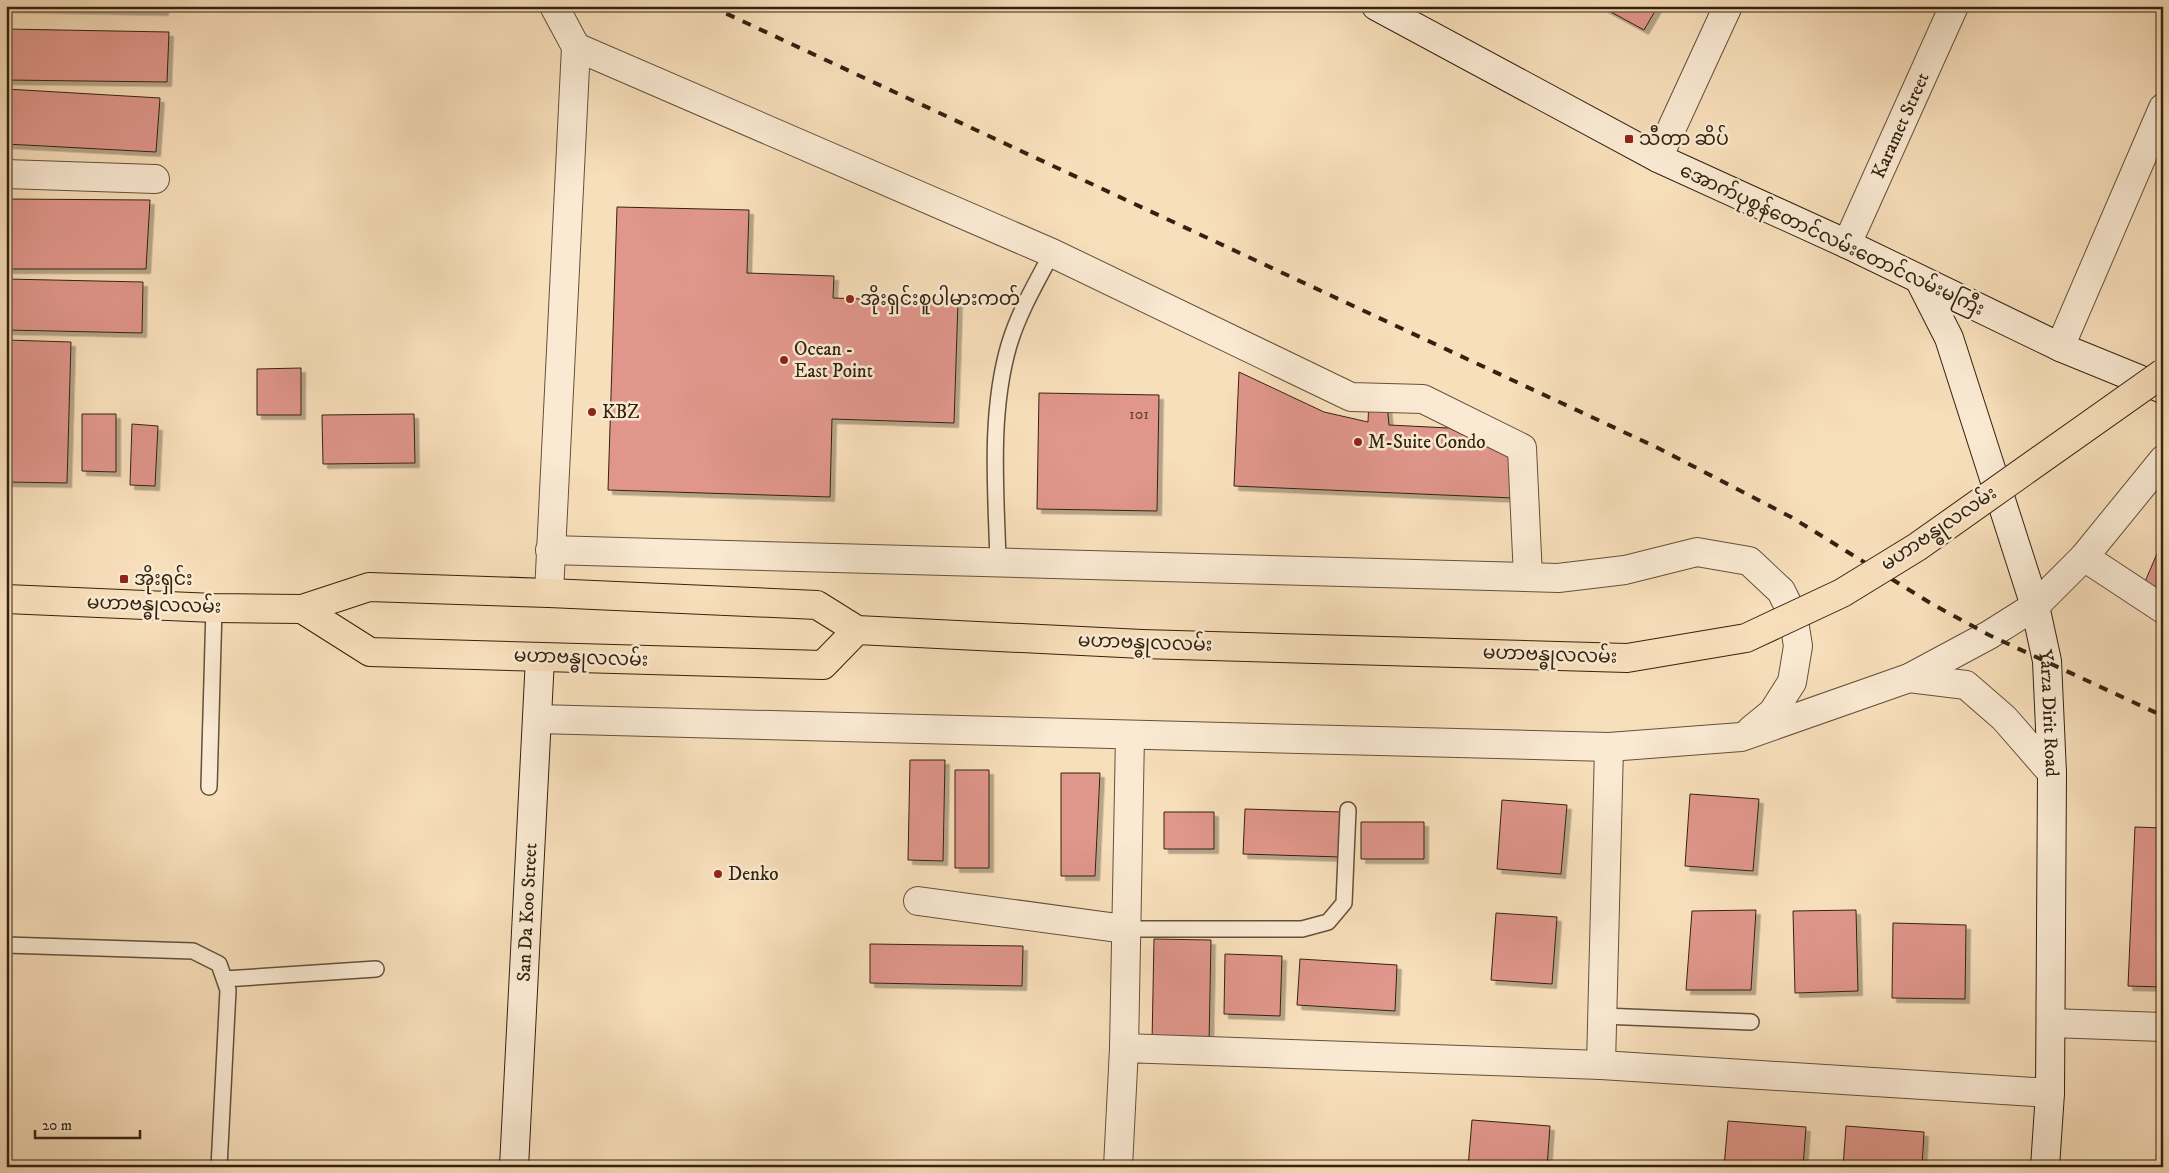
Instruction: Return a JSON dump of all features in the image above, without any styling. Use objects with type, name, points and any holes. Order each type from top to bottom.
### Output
[{"type":"main road","name":"မဟာဗန္ဓုလလမ်း","points":[[6,599],[302,610],[369,587],[549,593],[817,605],[857,630],[1142,644],[1627,658],[1746,638],[1842,593],[1917,547],[2163,373]]},
{"type":"main road","name":"မဟာဗန္ဓုလလမ်း","points":[[302,610],[370,652],[823,665],[857,630]]},
{"type":"street","points":[[549,593],[576,47],[554,6]]},
{"type":"street","name":"အောက်ပုစွန်တောင်လမ်းတောင်လမ်းမကြီး","points":[[1376,6],[1658,158],[1847,244],[1920,281],[2060,347],[2163,388]]},
{"type":"street","points":[[1658,158],[1728,6]]},
{"type":"street","name":"Karamet Street","points":[[1847,244],[1954,6]]},
{"type":"street","points":[[576,47],[1052,252],[1351,397],[1422,400],[1522,448],[1528,577]]},
{"type":"street","points":[[2060,347],[2163,108]]},
{"type":"street","points":[[6,174],[155,178]]},
{"type":"street","name":"Yarza Dirit Road","points":[[1920,281],[1949,338],[2035,606],[2047,661],[2052,773],[2050,1093],[2045,1167]]},
{"type":"street","points":[[537,719],[1130,736],[1609,747],[1741,737],[1909,678],[1989,635],[2035,606],[2084,557],[2163,460]]},
{"type":"street","points":[[550,550],[1558,578],[1625,570],[1697,552],[1749,561],[1781,591],[1793,615],[1798,646],[1792,682],[1772,712],[1741,737]]},
{"type":"street","points":[[2084,557],[2163,609]]},
{"type":"street","name":"San Da Koo Street","points":[[514,1167],[540,658]]},
{"type":"street","points":[[1909,678],[1966,685],[2004,718],[2052,773]]},
{"type":"street","points":[[1118,1167],[1124,1048],[1130,736]]},
{"type":"street","points":[[1601,1065],[1609,747]]},
{"type":"street","points":[[918,901],[1126,929]]},
{"type":"street","points":[[2051,1023],[2163,1027]]},
{"type":"street","points":[[1124,1048],[1601,1065],[2050,1093]]},
{"type":"lane","points":[[998,561],[996,454],[1000,385],[1009,345],[1025,303],[1052,252]]},
{"type":"lane","points":[[209,786],[214,608]]},
{"type":"lane","points":[[1126,929],[1302,929],[1328,922],[1344,903],[1348,810]]},
{"type":"lane","points":[[6,945],[192,951],[219,964],[228,990],[219,1167]]},
{"type":"lane","points":[[224,979],[376,969]]},
{"type":"lane","points":[[1602,1016],[1751,1022]]},
{"type":"building","points":[[6,6],[164,6],[164,11],[6,8]]},
{"type":"building","points":[[1600,6],[1658,6],[1644,30]]},
{"type":"building","points":[[6,29],[169,32],[167,82],[6,80]]},
{"type":"building","points":[[6,89],[160,98],[156,152],[6,144]]},
{"type":"building","points":[[6,199],[150,200],[146,269],[6,269]]},
{"type":"building","name":"Ocean - East Point","points":[[617,207],[749,210],[747,273],[834,276],[833,298],[958,302],[954,423],[832,419],[830,497],[608,490]]},
{"type":"building","points":[[6,279],[143,282],[142,333],[6,330]]},
{"type":"building","points":[[6,340],[71,342],[67,483],[6,482]]},
{"type":"building","points":[[301,368],[301,415],[257,415],[257,369]]},
{"type":"building","name":"M-Suite Condo","points":[[1239,372],[1324,412],[1368,422],[1369,400],[1387,404],[1389,425],[1449,428],[1511,456],[1513,498],[1234,486]]},
{"type":"building","points":[[1039,393],[1159,395],[1157,511],[1037,509]]},
{"type":"building","points":[[82,414],[116,414],[116,472],[82,471]]},
{"type":"building","points":[[414,414],[415,463],[323,464],[322,415]]},
{"type":"building","points":[[132,424],[158,426],[155,486],[130,485]]},
{"type":"building","points":[[2159,549],[2163,551],[2163,600],[2141,591]]},
{"type":"building","points":[[910,760],[945,760],[943,861],[908,860]]},
{"type":"building","points":[[955,770],[989,770],[989,868],[955,868]]},
{"type":"building","points":[[1061,773],[1100,773],[1095,876],[1061,876]]},
{"type":"building","points":[[1690,794],[1759,799],[1753,871],[1685,866]]},
{"type":"building","points":[[1502,800],[1567,805],[1561,874],[1497,869]]},
{"type":"building","points":[[1245,809],[1342,812],[1341,857],[1243,854]]},
{"type":"building","points":[[1164,812],[1214,812],[1214,849],[1164,849]]},
{"type":"building","points":[[1361,822],[1424,822],[1424,859],[1361,859]]},
{"type":"building","points":[[2135,827],[2163,828],[2163,987],[2128,986]]},
{"type":"building","points":[[1756,910],[1751,990],[1686,990],[1692,911]]},
{"type":"building","points":[[1856,910],[1858,991],[1795,993],[1793,911]]},
{"type":"building","points":[[1496,913],[1557,917],[1552,984],[1491,980]]},
{"type":"building","points":[[1893,923],[1966,925],[1965,999],[1892,998]]},
{"type":"building","points":[[1154,939],[1211,940],[1209,1044],[1152,1043]]},
{"type":"building","points":[[870,944],[1023,946],[1022,986],[870,983]]},
{"type":"building","points":[[1225,954],[1282,956],[1280,1016],[1224,1014]]},
{"type":"building","points":[[1300,959],[1397,965],[1395,1011],[1297,1005]]},
{"type":"building","points":[[1472,1120],[1550,1126],[1547,1167],[1468,1167]]},
{"type":"building","points":[[1728,1121],[1806,1127],[1803,1167],[1724,1167]]},
{"type":"building","points":[[1846,1126],[1924,1132],[1922,1167],[1843,1167]]},
{"type":"railway","points":[[710,6],[1658,448],[1791,517],[1932,604],[1989,635],[2163,716]]},
{"type":"place","name":"သီတာ ဆိပ်","points":[[1629,139]]},
{"type":"place","name":"အိုးရှင်းစူပါမားကတ်","points":[[850,299]]},
{"type":"place","name":"Ocean - East Point","points":[[784,360]]},
{"type":"place","name":"KBZ","points":[[592,412]]},
{"type":"place","name":"M-Suite Condo","points":[[1358,442]]},
{"type":"place","name":"အိုးရှင်း","points":[[124,579]]},
{"type":"place","name":"Denko","points":[[718,874]]}]
